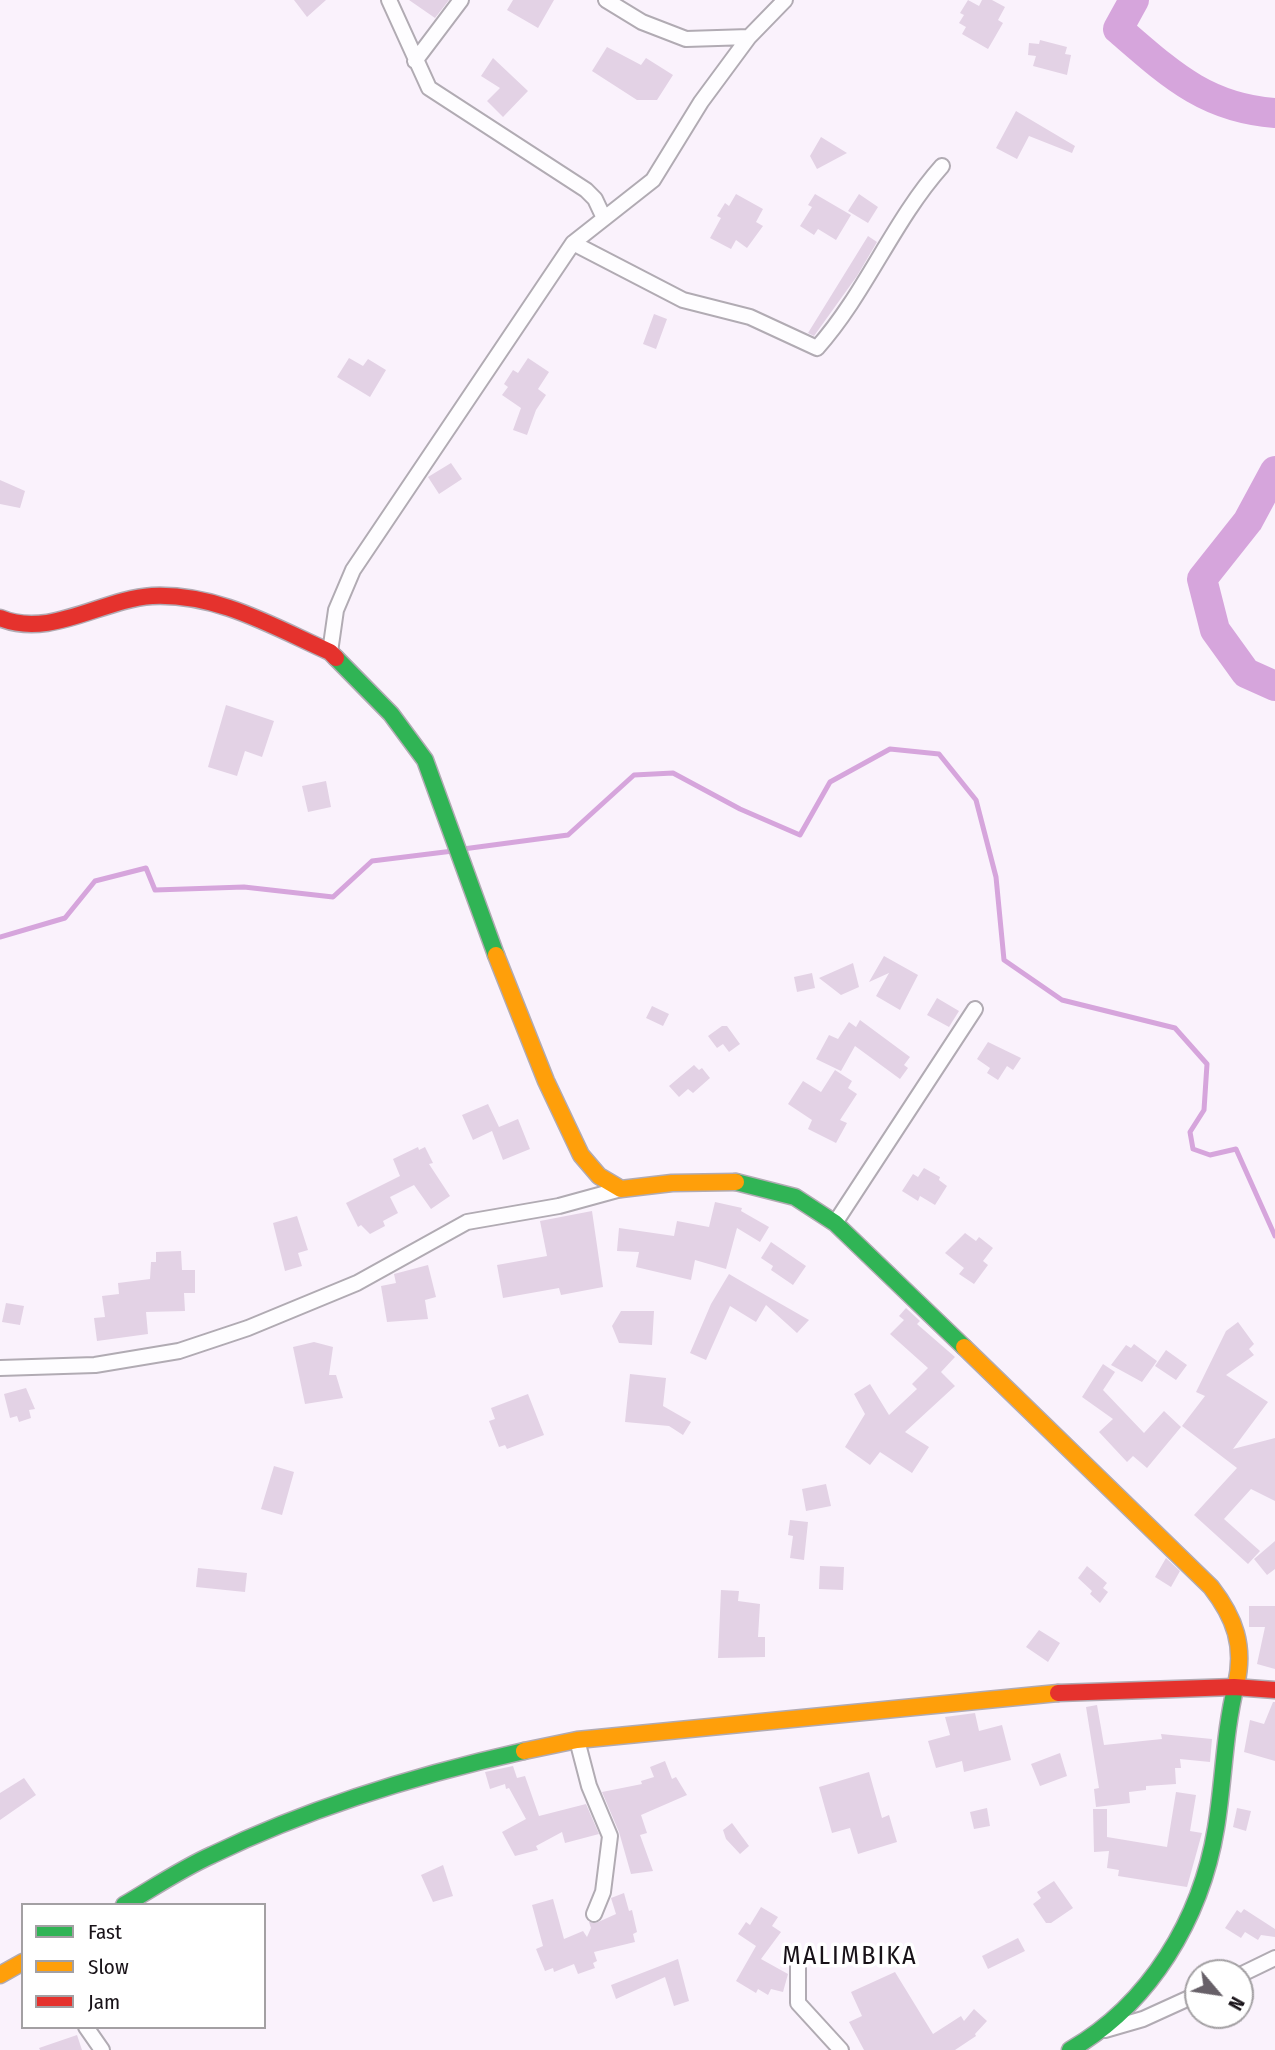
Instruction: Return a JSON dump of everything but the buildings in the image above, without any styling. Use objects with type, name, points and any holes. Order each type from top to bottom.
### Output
[{"type":"street","points":[[389,0],[429,88],[586,190],[595,199],[603,216]]},
{"type":"street","points":[[415,61],[461,0]]},
{"type":"street","points":[[606,0],[642,22],[686,39],[749,37]]},
{"type":"street","points":[[330,652],[336,610],[353,570],[573,243],[603,216],[630,201],[653,180],[701,102],[749,37],[785,0]]},
{"type":"street","points":[[573,243],[683,300],[750,317],[817,348],[831,333],[873,264],[900,227],[916,195],[942,166]]},
{"type":"street","points":[[0,618],[12,623],[42,624],[149,596],[189,596],[222,603],[330,652],[391,714],[425,760],[450,825],[462,868],[546,1081],[581,1155],[599,1176],[621,1189]]},
{"type":"street","points":[[835,1223],[975,1009]]},
{"type":"street","points":[[0,1368],[32,1370],[95,1365],[179,1351],[248,1328],[357,1283],[467,1222],[558,1206],[621,1189],[672,1183],[736,1182],[769,1188],[795,1197],[835,1223],[1198,1571],[1225,1602],[1239,1638],[1241,1659],[1226,1729],[1213,1841],[1196,1900],[1152,1980],[1132,2004],[1074,2049]]},
{"type":"street","points":[[128,1903],[220,1851],[350,1797],[534,1748],[577,1740],[1076,1691],[1234,1688],[1275,1690]]},
{"type":"street","points":[[577,1740],[589,1786],[610,1836],[603,1892],[594,1914]]},
{"type":"street","points":[[1254,1968],[1275,1958]]},
{"type":"street","points":[[797,1966],[798,2003],[841,2050]]},
{"type":"street","points":[[1098,2032],[1143,2019],[1184,2000]]},
{"type":"street","points":[[87,2029],[102,2050]]},
{"type":"waterway","points":[[1134,0],[1118,29],[1154,60],[1189,86],[1208,96],[1250,110],[1275,113]]},
{"type":"waterway","points":[[1275,471],[1248,521],[1202,579],[1215,630],[1246,673],[1275,686]]},
{"type":"waterway","points":[[463,849],[568,835],[634,775],[673,773],[740,809],[800,835],[830,782],[890,749],[939,754],[976,800],[996,877],[1004,960],[1062,1000],[1175,1028],[1207,1064],[1204,1110],[1190,1132],[1193,1149],[1210,1155],[1236,1149],[1275,1236]]},
{"type":"waterway","points":[[0,937],[65,918],[95,881],[146,868],[155,890],[244,887],[333,897],[372,861],[453,851]]},
{"type":"traffic: fast","points":[[336,658],[391,714],[425,760],[496,955]]},
{"type":"traffic: fast","points":[[736,1182],[795,1197],[835,1223],[964,1347]]},
{"type":"traffic: fast","points":[[1070,2050],[1099,2031],[1147,1984],[1184,1926],[1209,1862],[1236,1685]]},
{"type":"traffic: fast","points":[[127,1903],[201,1860],[326,1807],[404,1782],[524,1751]]},
{"type":"traffic: slow","points":[[496,955],[546,1081],[581,1155],[599,1176],[621,1189],[672,1183],[736,1182]]},
{"type":"traffic: slow","points":[[964,1347],[1211,1587],[1232,1621],[1236,1633],[1239,1658],[1236,1685]]},
{"type":"traffic: slow","points":[[524,1751],[577,1740],[1058,1693]]},
{"type":"traffic: slow","points":[[0,1975],[21,1963]]},
{"type":"traffic: jam","points":[[0,618],[38,624],[133,599],[176,596],[244,613],[330,652],[336,658]]},
{"type":"traffic: jam","points":[[1058,1693],[1234,1687],[1275,1690]]},
{"type":"district","name":"MALIMBIKA","points":[[850,1957]]}]
